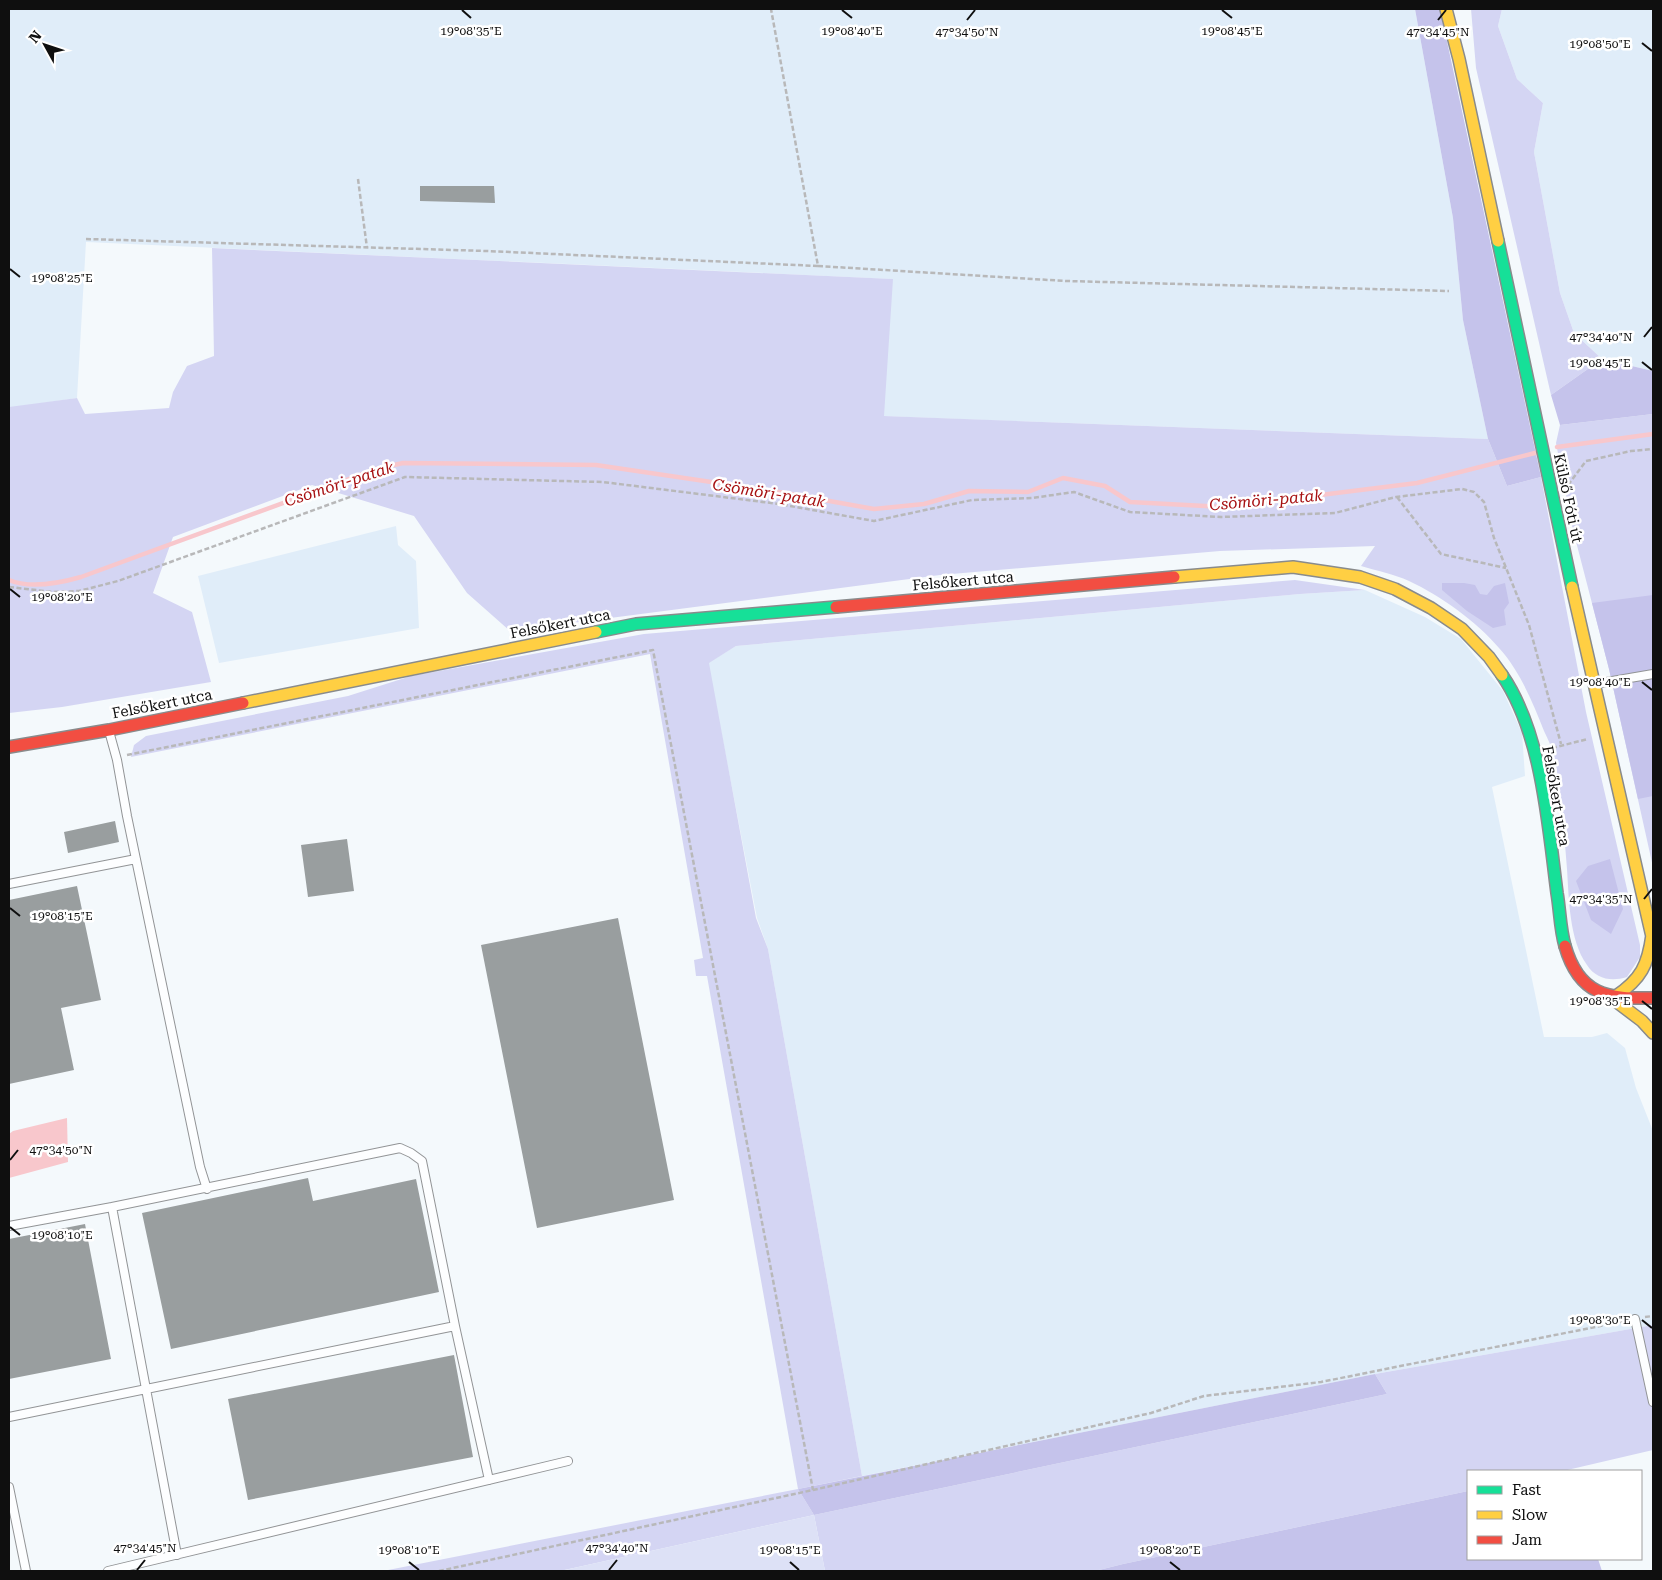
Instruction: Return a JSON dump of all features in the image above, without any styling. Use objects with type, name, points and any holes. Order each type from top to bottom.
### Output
[{"type":"street","name":"Külső Fóti út","points":[[1446,9],[1459,60],[1593,684],[1653,938]]},
{"type":"street","name":"Külső Fóti út","points":[[1457,9],[1459,60]]},
{"type":"street","name":"Felsőkert utca","points":[[9,747],[109,730],[636,624],[1292,567],[1360,578],[1395,589],[1431,608],[1462,630],[1490,657],[1510,687],[1529,733],[1541,778],[1566,955],[1572,968],[1580,979],[1592,989],[1611,996],[1653,998]]},
{"type":"street","points":[[1653,938],[1650,954],[1643,971],[1633,984],[1611,996],[1642,1021],[1653,1033]]},
{"type":"lane","points":[[1593,684],[1653,674]]},
{"type":"lane","points":[[109,730],[200,1167],[207,1189]]},
{"type":"lane","points":[[9,884],[136,859]]},
{"type":"lane","points":[[9,1226],[207,1189],[400,1148],[411,1152],[422,1160],[455,1326],[489,1480]]},
{"type":"lane","points":[[112,1207],[177,1555]]},
{"type":"lane","points":[[1635,1319],[1653,1402]]},
{"type":"lane","points":[[9,1417],[455,1326]]},
{"type":"lane","points":[[108,1571],[568,1460]]},
{"type":"lane","points":[[9,1487],[26,1571]]},
{"type":"path","points":[[771,9],[818,266]]},
{"type":"path","points":[[358,179],[367,248]]},
{"type":"path","points":[[86,239],[497,252],[818,266],[1066,281],[1449,291]]},
{"type":"path","points":[[1567,489],[1569,483],[1586,461],[1631,451],[1653,449]]},
{"type":"path","points":[[9,587],[53,592],[79,591],[118,581],[405,477],[602,482],[779,504],[874,521],[972,500],[1032,498],[1074,492],[1130,512],[1221,517],[1335,513],[1396,497],[1462,489],[1474,492],[1484,502],[1494,538],[1529,625],[1561,744]]},
{"type":"path","points":[[1396,497],[1441,554],[1506,568]]},
{"type":"path","points":[[116,757],[653,650],[813,1490]]},
{"type":"path","points":[[1534,754],[1561,744],[1605,735]]},
{"type":"path","points":[[440,1571],[813,1490],[1151,1413],[1204,1396],[1321,1382],[1653,1316]]},
{"type":"shaded area","points":[[9,9],[1415,9],[1453,218],[1463,320],[1488,439],[883,416],[892,279],[86,242],[77,398],[9,408]]},
{"type":"shaded area","points":[[1415,9],[1440,9],[1541,477],[1507,486],[1488,439],[1463,320],[1453,218]]},
{"type":"shaded area","points":[[1471,9],[1502,9],[1498,26],[1517,79],[1543,103],[1534,152],[1560,293],[1574,333],[1602,359],[1551,395],[1476,68]]},
{"type":"shaded area","points":[[1502,9],[1653,9],[1653,371],[1602,359],[1574,333],[1560,293],[1534,152],[1543,103],[1517,79],[1498,26]]},
{"type":"shaded area","points":[[212,248],[893,279],[884,416],[1488,439],[1507,486],[1541,477],[1586,712],[1640,945],[1640,957],[1627,977],[1610,979],[1599,976],[1591,970],[1581,955],[1573,931],[1569,906],[1562,812],[1554,756],[1520,677],[1507,657],[1480,628],[1445,602],[1421,587],[1403,579],[1361,566],[1375,546],[1220,551],[940,575],[510,631],[467,593],[414,516],[312,485],[173,537],[153,593],[192,612],[211,682],[62,707],[9,713],[9,407],[77,398],[85,414],[169,408],[173,392],[187,366],[214,356]]},
{"type":"shaded area","points":[[1602,359],[1653,371],[1653,414],[1560,425],[1551,395]]},
{"type":"shaded area","points":[[1653,414],[1653,867],[1609,669],[1572,526],[1556,443],[1560,425]]},
{"type":"shaded area","points":[[396,526],[398,545],[416,561],[419,628],[219,663],[198,576]]},
{"type":"shaded area","points":[[1295,580],[1365,590],[1300,594],[736,646],[709,663],[756,918],[768,949],[862,1476],[798,1489],[707,976],[696,976],[694,960],[703,958],[650,654],[131,757],[134,745],[146,736],[348,696],[411,676],[644,634]]},
{"type":"shaded area","points":[[1442,583],[1475,585],[1480,594],[1487,595],[1494,586],[1505,583],[1509,603],[1504,610],[1506,625],[1493,628],[1467,611],[1442,590]]},
{"type":"shaded area","points":[[1365,590],[1425,617],[1461,639],[1503,691],[1522,733],[1525,776],[1492,787],[1544,1037],[1592,1037],[1607,1033],[1625,1048],[1636,1088],[1653,1131],[1653,1325],[1375,1374],[862,1476],[768,949],[757,918],[708,663],[736,646],[1300,594]]},
{"type":"shaded area","points":[[1653,595],[1653,796],[1638,799],[1592,603]]},
{"type":"shaded area","points":[[1610,859],[1623,909],[1611,934],[1591,920],[1576,881],[1588,866]]},
{"type":"shaded area","points":[[67,1118],[68,1162],[9,1178],[9,1134],[13,1131]]},
{"type":"shaded area","points":[[1653,1325],[1653,1450],[1567,1470],[1467,1470],[1467,1491],[1095,1571],[825,1571],[814,1515],[1387,1394],[1375,1374]]},
{"type":"shaded area","points":[[1375,1374],[1387,1394],[814,1515],[798,1489]]},
{"type":"shaded area","points":[[798,1489],[814,1515],[560,1571],[383,1571]]},
{"type":"shaded area","points":[[1467,1491],[1467,1560],[1598,1560],[1602,1571],[1095,1571]]},
{"type":"shaded area","points":[[814,1515],[825,1571],[560,1571]]},
{"type":"building","points":[[420,186],[494,186],[495,203],[420,201]]},
{"type":"building","points":[[115,821],[119,842],[68,853],[64,832]]},
{"type":"building","points":[[347,839],[354,891],[308,897],[301,845]]},
{"type":"building","points":[[77,886],[101,1000],[61,1008],[74,1070],[9,1084],[9,900]]},
{"type":"building","points":[[618,918],[674,1200],[537,1228],[481,945]]},
{"type":"building","points":[[308,1178],[313,1201],[416,1179],[439,1292],[171,1349],[142,1213]]},
{"type":"building","points":[[85,1224],[111,1359],[9,1379],[9,1239]]},
{"type":"building","points":[[454,1355],[473,1457],[248,1500],[228,1399]]},
{"type":"waterway","name":"Csömöri-patak","points":[[1557,447],[1653,434]]},
{"type":"waterway","name":"Csömöri-patak","points":[[9,580],[35,585],[81,577],[376,469],[403,463],[596,465],[779,492],[874,509],[924,504],[969,491],[1028,492],[1063,478],[1105,486],[1130,502],[1224,507],[1417,483],[1535,453]]},
{"type":"traffic: fast","points":[[1498,241],[1572,587]]},
{"type":"traffic: fast","points":[[596,632],[636,624],[836,607]]},
{"type":"traffic: fast","points":[[1502,675],[1515,698],[1535,751],[1546,809],[1565,946]]},
{"type":"traffic: slow","points":[[1446,9],[1459,59],[1498,241]]},
{"type":"traffic: slow","points":[[1174,577],[1293,567],[1360,577],[1395,589],[1431,608],[1462,629],[1489,657],[1502,675]]},
{"type":"traffic: slow","points":[[1572,587],[1653,941]]},
{"type":"traffic: slow","points":[[243,703],[596,632]]},
{"type":"traffic: slow","points":[[1616,996],[1632,984],[1642,970],[1648,955],[1652,935]]},
{"type":"traffic: slow","points":[[1609,996],[1642,1021],[1653,1033]]},
{"type":"traffic: jam","points":[[836,607],[1174,577]]},
{"type":"traffic: jam","points":[[9,747],[109,730],[243,703]]},
{"type":"traffic: jam","points":[[1565,946],[1578,975],[1597,991],[1622,997],[1653,998]]}]
